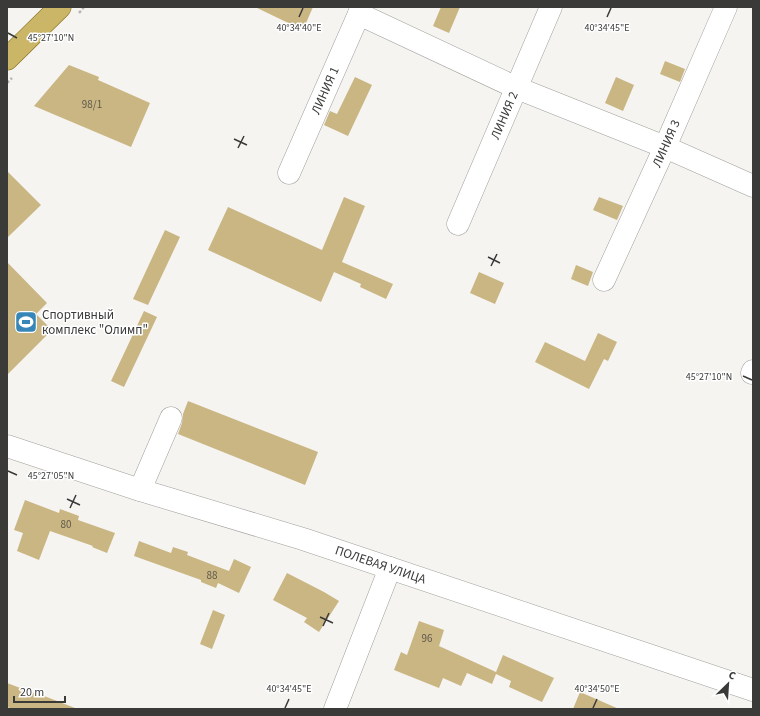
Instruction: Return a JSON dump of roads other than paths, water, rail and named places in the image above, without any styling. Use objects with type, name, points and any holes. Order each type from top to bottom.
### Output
[{"type":"main road","points":[[7,59],[60,7]]},
{"type":"street","name":"ЛИНИЯ 2","points":[[458,224],[551,7]]},
{"type":"street","name":"ЛИНИЯ 3","points":[[604,280],[665,147],[726,7]]},
{"type":"street","points":[[360,11],[517,88],[665,147],[753,186]]},
{"type":"street","name":"ЛИНИЯ 1","points":[[289,173],[360,11]]},
{"type":"street","points":[[140,490],[172,418]]},
{"type":"street","name":"ПОЛЕВАЯ УЛИЦА","points":[[7,446],[140,490],[303,539],[753,690]]},
{"type":"street","points":[[334,709],[390,568]]},
{"type":"place","name":"Спортивный комплекс \"Олимп\"","points":[[26,322]]}]
